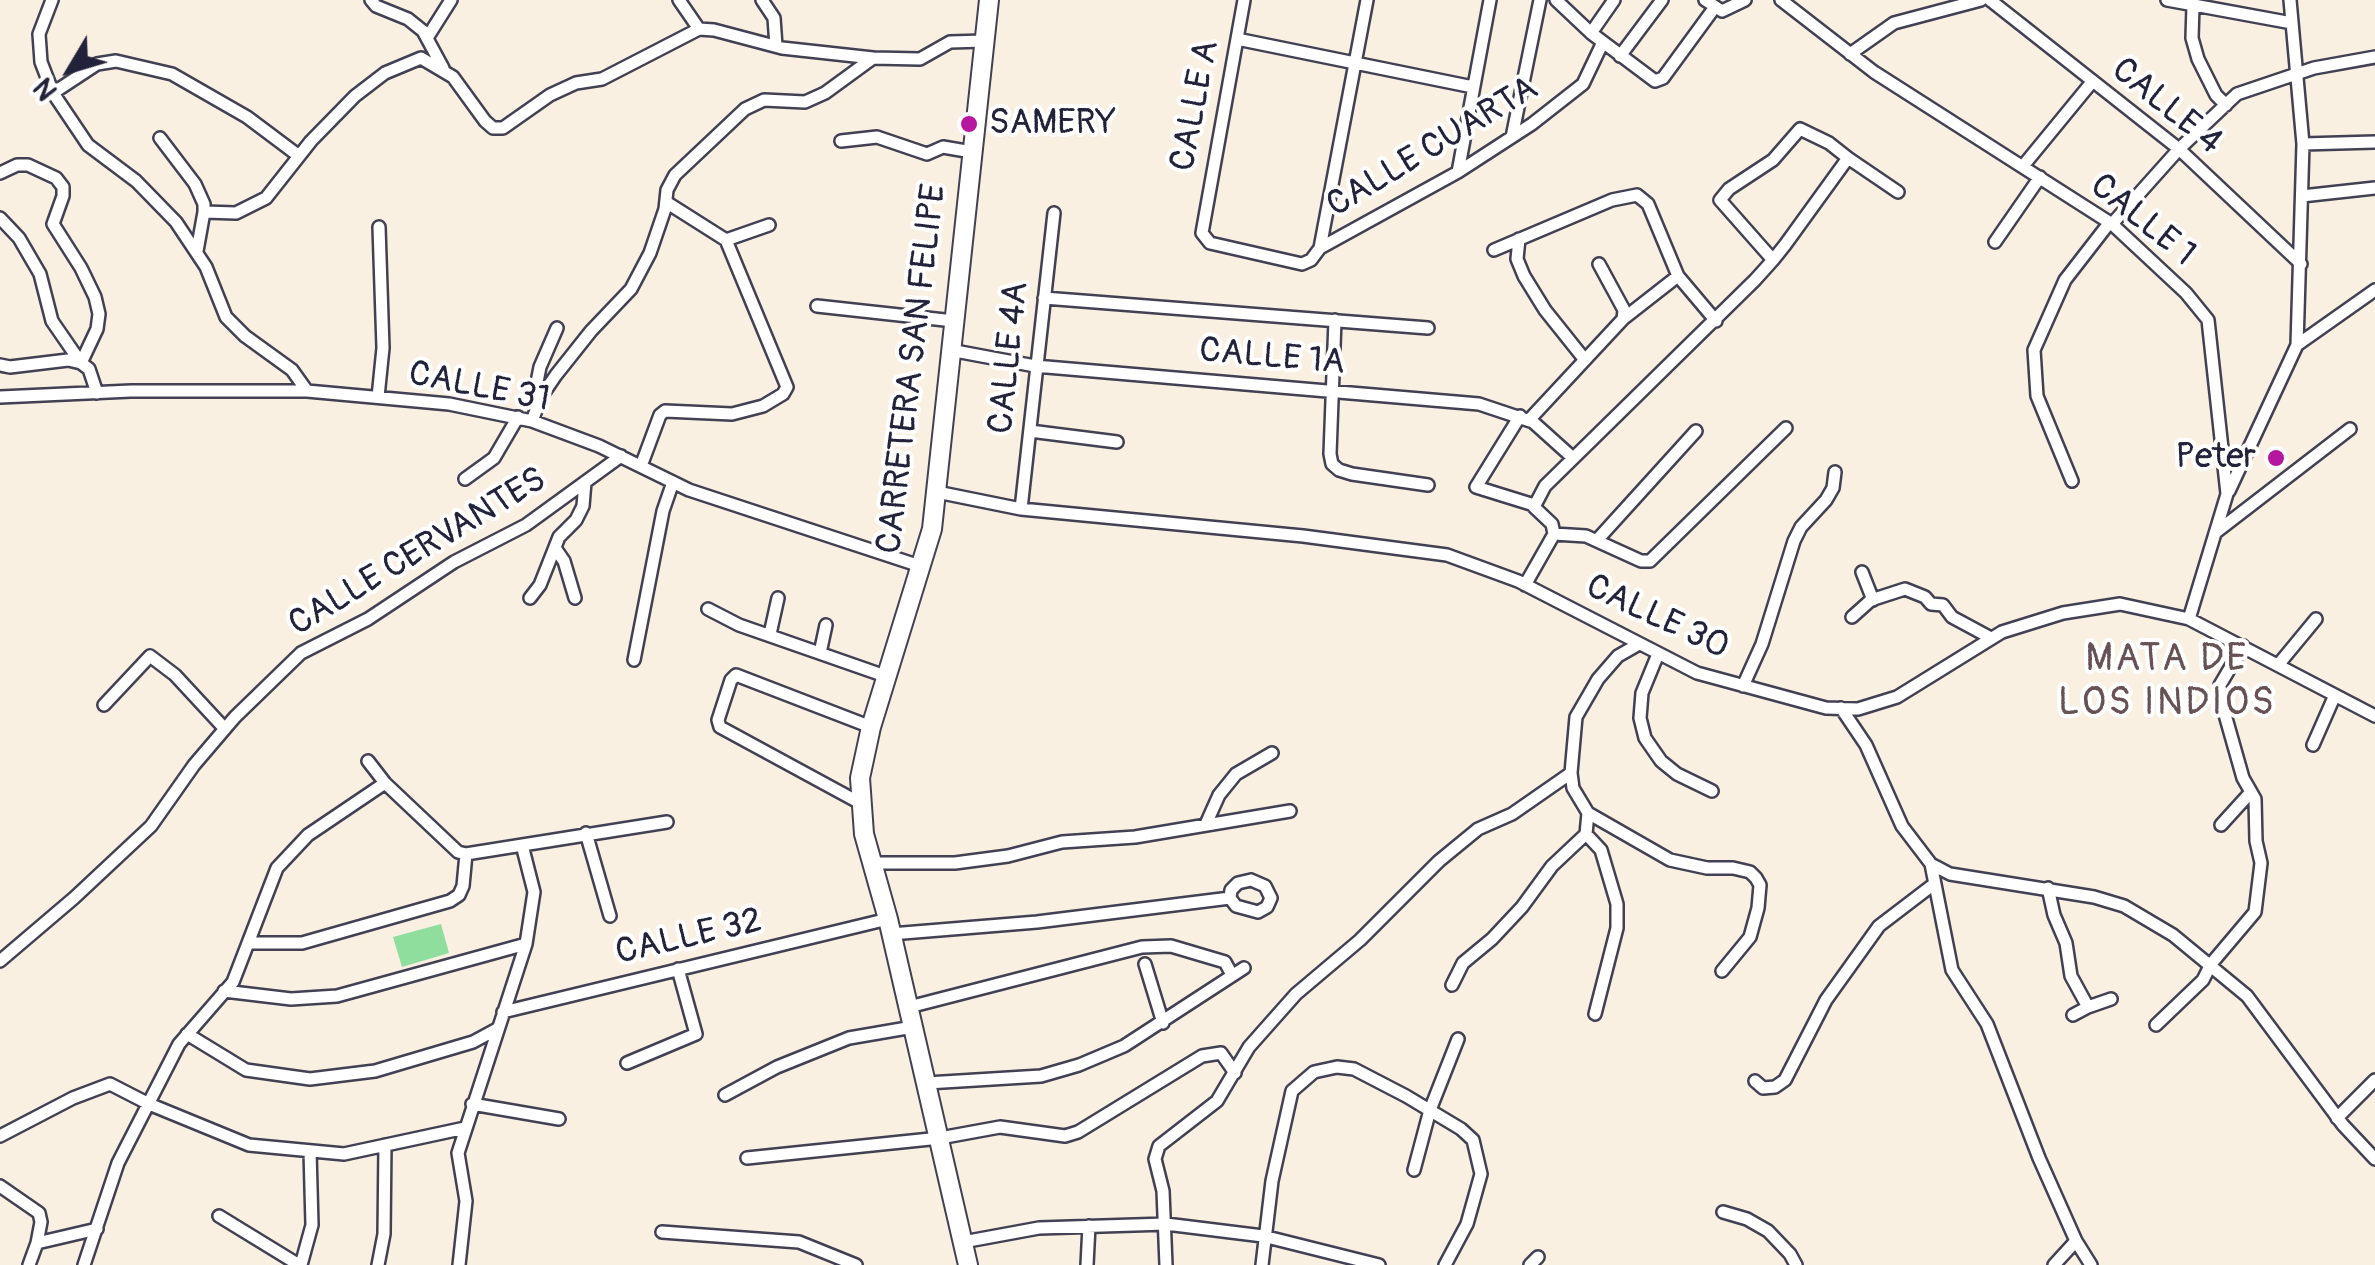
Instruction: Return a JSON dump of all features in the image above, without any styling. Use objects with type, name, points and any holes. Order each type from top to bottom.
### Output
[{"type":"main road","name":"CARRETERA SAN FELIPE","points":[[968,1265],[909,1007],[864,834],[860,778],[871,728],[923,567],[938,492],[989,0]]},
{"type":"street","points":[[52,0],[39,34],[41,62],[53,94],[88,144],[136,181],[176,222],[197,251],[226,317],[292,370],[307,390]]},
{"type":"street","points":[[371,0],[376,6],[408,19],[427,38],[445,72]]},
{"type":"street","points":[[427,38],[451,0]]},
{"type":"street","points":[[678,0],[699,29]]},
{"type":"street","points":[[762,0],[774,18],[776,46]]},
{"type":"street","name":"CALLE A","points":[[1201,223],[1244,0]]},
{"type":"street","points":[[1320,248],[1367,0]]},
{"type":"street","points":[[1458,172],[1490,0]]},
{"type":"street","points":[[1512,137],[1540,0]]},
{"type":"street","points":[[1557,0],[1590,33],[1655,81],[1663,78],[1714,6],[1745,0]]},
{"type":"street","points":[[1590,33],[1614,0]]},
{"type":"street","points":[[1620,56],[1662,0]]},
{"type":"street","name":"CALLE 1","points":[[1781,0],[1850,54],[2111,223],[2175,282],[2211,325],[2227,494],[2189,619]]},
{"type":"street","points":[[1850,54],[1894,23],[1981,0]]},
{"type":"street","name":"CALLE 4","points":[[1990,0],[2179,149],[2301,264]]},
{"type":"street","points":[[2167,0],[2292,23]]},
{"type":"street","points":[[2227,494],[2296,346],[2303,144],[2290,0]]},
{"type":"street","points":[[2193,5],[2192,38],[2198,58],[2216,95],[2226,105]]},
{"type":"street","points":[[204,212],[236,213],[266,198],[355,96],[385,73],[421,58],[453,78],[493,128],[503,128],[550,95],[602,79],[699,29],[776,46],[872,58],[920,59],[950,42],[984,41]]},
{"type":"street","points":[[1236,39],[1473,87]]},
{"type":"street","name":"CALLE CUARTA","points":[[1201,223],[1204,237],[1210,242],[1279,261],[1302,264],[1311,260],[1320,248],[1458,172],[1578,90],[1603,42]]},
{"type":"street","points":[[2072,481],[2037,396],[2034,350],[2065,280],[2179,149],[2237,94],[2298,73],[2375,57]]},
{"type":"street","points":[[532,421],[542,397],[591,330],[631,289],[650,252],[675,174],[745,109],[764,100],[804,102],[826,94],[872,58]]},
{"type":"street","points":[[53,94],[97,64],[116,61],[172,74],[247,117],[299,156]]},
{"type":"street","points":[[2022,166],[2092,82]]},
{"type":"street","points":[[1773,260],[1720,198],[1773,160],[1797,130],[1829,142],[1898,192]]},
{"type":"street","points":[[841,141],[877,136],[926,154],[943,147],[972,152]]},
{"type":"street","points":[[160,138],[195,184],[204,204],[197,251]]},
{"type":"street","points":[[2303,144],[2375,142]]},
{"type":"street","points":[[1534,505],[1545,486],[1716,321],[1773,260],[1848,158]]},
{"type":"street","points":[[0,173],[17,165],[28,165],[56,178],[63,187],[64,196],[53,224],[81,268],[99,314],[97,329],[81,363]]},
{"type":"street","points":[[1995,242],[2040,177]]},
{"type":"street","points":[[2302,196],[2375,188]]},
{"type":"street","points":[[1494,250],[1612,200],[1637,195],[1648,204],[1678,276],[1716,321]]},
{"type":"street","points":[[641,466],[665,411],[732,414],[763,406],[786,391],[726,240],[666,202]]},
{"type":"street","name":"CALLE 4A","points":[[1021,508],[1054,213]]},
{"type":"street","points":[[0,218],[19,238],[40,274],[52,321],[88,369],[96,393]]},
{"type":"street","points":[[726,240],[769,225]]},
{"type":"street","points":[[378,397],[382,348],[379,227]]},
{"type":"street","points":[[1520,239],[1517,259],[1524,276],[1584,360]]},
{"type":"street","points":[[1599,264],[1624,310],[1623,319]]},
{"type":"street","points":[[1525,585],[1554,534],[1552,524],[1534,505],[1476,487],[1524,418],[1623,319],[1678,276]]},
{"type":"street","points":[[2296,346],[2375,290]]},
{"type":"street","points":[[1044,298],[1428,328]]},
{"type":"street","points":[[817,306],[954,321]]},
{"type":"street","points":[[1335,320],[1330,454],[1338,470],[1428,486]]},
{"type":"street","points":[[542,397],[537,382],[540,367],[557,328]]},
{"type":"street","name":"CALLE 1A","points":[[950,350],[1035,366],[1478,404],[1524,418],[1573,458]]},
{"type":"street","points":[[0,365],[68,360],[81,363]]},
{"type":"street","name":"CALLE 31","points":[[0,397],[307,390],[448,404],[532,421],[673,482],[923,567]]},
{"type":"street","points":[[465,479],[494,458],[518,417]]},
{"type":"street","points":[[1554,534],[1598,539],[1641,562],[1650,561],[1786,428]]},
{"type":"street","points":[[2215,534],[2350,428]]},
{"type":"street","points":[[1030,432],[1117,442]]},
{"type":"street","points":[[1598,539],[1696,432]]},
{"type":"street","name":"CALLE CERVANTES","points":[[0,961],[151,826],[225,729],[301,652],[368,618],[454,562],[526,525],[620,456]]},
{"type":"street","points":[[1744,686],[1762,644],[1794,541],[1801,527],[1826,500],[1836,472]]},
{"type":"street","points":[[530,598],[565,528],[576,520],[583,506],[585,482]]},
{"type":"street","points":[[634,660],[658,529],[673,482]]},
{"type":"street","name":"CALLE 30","points":[[938,492],[1021,508],[1414,549],[1474,562],[1697,673],[1826,708],[1858,709],[1897,697],[1991,638],[2030,622],[2120,604],[2189,619],[2375,716]]},
{"type":"street","points":[[555,548],[564,561],[574,598]]},
{"type":"street","points":[[1862,572],[1873,600]]},
{"type":"street","points":[[1852,617],[1873,600],[1905,589],[1925,597],[1931,604],[1943,605],[1952,618],[1991,638]]},
{"type":"street","points":[[770,634],[778,598]]},
{"type":"street","points":[[708,609],[739,625],[888,677]]},
{"type":"street","points":[[2278,665],[2316,618]]},
{"type":"street","points":[[820,653],[826,625]]},
{"type":"street","points":[[1639,644],[1618,656],[1598,679],[1576,717],[1573,788],[1588,814],[1670,860],[1706,868],[1732,868],[1750,872],[1756,878],[1760,885],[1758,908],[1750,937],[1722,971]]},
{"type":"street","points":[[2156,1025],[2203,980],[2211,964],[2255,912],[2261,864],[2255,799],[2237,760],[2220,685],[2243,646]]},
{"type":"street","points":[[1658,654],[1642,693],[1640,718],[1645,738],[1676,774],[1712,791]]},
{"type":"street","points":[[104,705],[150,656],[175,675],[225,729]]},
{"type":"street","points":[[860,803],[720,727],[718,720],[731,680],[736,676],[871,728]]},
{"type":"street","points":[[2313,745],[2335,695]]},
{"type":"street","points":[[1841,708],[1866,745],[1902,826],[1931,864],[1950,874],[2048,888],[2124,906],[2173,935],[2247,996],[2337,1118],[2375,1158]]},
{"type":"street","points":[[1206,824],[1219,795],[1236,774],[1272,754]]},
{"type":"street","points":[[368,761],[458,852],[466,854],[667,822]]},
{"type":"street","points":[[1166,1265],[1166,1224],[1155,1159],[1159,1146],[1217,1101],[1259,1034],[1418,881],[1478,829],[1512,814],[1571,773]]},
{"type":"street","points":[[84,1265],[118,1163],[179,1044],[233,982],[278,868],[308,835],[385,782]]},
{"type":"street","points":[[2222,825],[2251,792]]},
{"type":"street","points":[[872,863],[955,863],[1008,856],[1062,842],[1135,837],[1290,811]]},
{"type":"street","points":[[1452,985],[1463,963],[1492,939],[1552,866],[1586,834],[1588,814]]},
{"type":"street","points":[[586,833],[610,916]]},
{"type":"street","points":[[1586,834],[1601,850],[1617,904],[1617,928],[1595,1014]]},
{"type":"street","points":[[459,1265],[466,1201],[458,1153],[526,944],[534,892],[522,845]]},
{"type":"street","points":[[249,942],[302,943],[450,900],[463,886],[466,854]]},
{"type":"street","points":[[1931,864],[1952,970],[1987,1024],[2076,1241],[2091,1265]]},
{"type":"street","points":[[1754,1081],[1763,1088],[1785,1080],[1826,1000],[1879,926],[1934,884]]},
{"type":"street","points":[[2048,888],[2066,943],[2071,976],[2088,1007]]},
{"type":"street","name":"CALLE 32","points":[[503,1012],[678,969],[889,926],[1036,922],[1230,898]]},
{"type":"street","points":[[224,991],[291,999],[336,996],[526,944]]},
{"type":"street","points":[[909,1007],[1142,947],[1171,946],[1225,962],[1232,975]]},
{"type":"street","points":[[1145,964],[1163,1022]]},
{"type":"street","points":[[927,1083],[1041,1076],[1124,1046],[1244,968]]},
{"type":"street","points":[[627,1063],[696,1034],[678,969]]},
{"type":"street","points":[[2073,1014],[2110,999]]},
{"type":"street","points":[[725,1094],[849,1038],[913,1028]]},
{"type":"street","points":[[188,1034],[246,1070],[310,1080],[375,1071],[474,1042],[497,1029]]},
{"type":"street","points":[[1414,1170],[1430,1110],[1458,1040]]},
{"type":"street","points":[[746,1158],[940,1138],[1000,1127],[1065,1136],[1078,1132],[1178,1068],[1216,1052],[1225,1056],[1235,1074]]},
{"type":"street","points":[[1262,1265],[1292,1091],[1314,1072],[1337,1067],[1354,1069],[1430,1110],[1472,1140],[1481,1174],[1467,1224],[1445,1265]]},
{"type":"street","points":[[2337,1118],[2375,1080]]},
{"type":"street","points":[[0,1136],[110,1084],[250,1145],[344,1154],[464,1128]]},
{"type":"street","points":[[472,1104],[559,1119]]},
{"type":"street","points":[[378,1265],[384,1234],[385,1146]]},
{"type":"street","points":[[219,1216],[300,1265],[312,1225],[310,1151]]},
{"type":"street","points":[[0,1186],[38,1213],[41,1222],[29,1265]]},
{"type":"street","points":[[1723,1212],[1768,1231],[1796,1265]]},
{"type":"street","points":[[963,1242],[1039,1228],[1166,1224],[1264,1236],[1371,1264]]},
{"type":"street","points":[[1087,1265],[1089,1226]]},
{"type":"street","points":[[37,1243],[97,1228]]},
{"type":"street","points":[[662,1232],[800,1242],[856,1265]]},
{"type":"street","points":[[2054,1265],[2076,1241]]},
{"type":"green space","points":[[441,924],[449,953],[402,967],[393,937]]},
{"type":"place","name":"SAMERY","points":[[969,124]]},
{"type":"place","name":"Peter","points":[[2276,458]]},
{"type":"district","name":"MATA DE LOS INDIOS","points":[[2167,682]]}]
